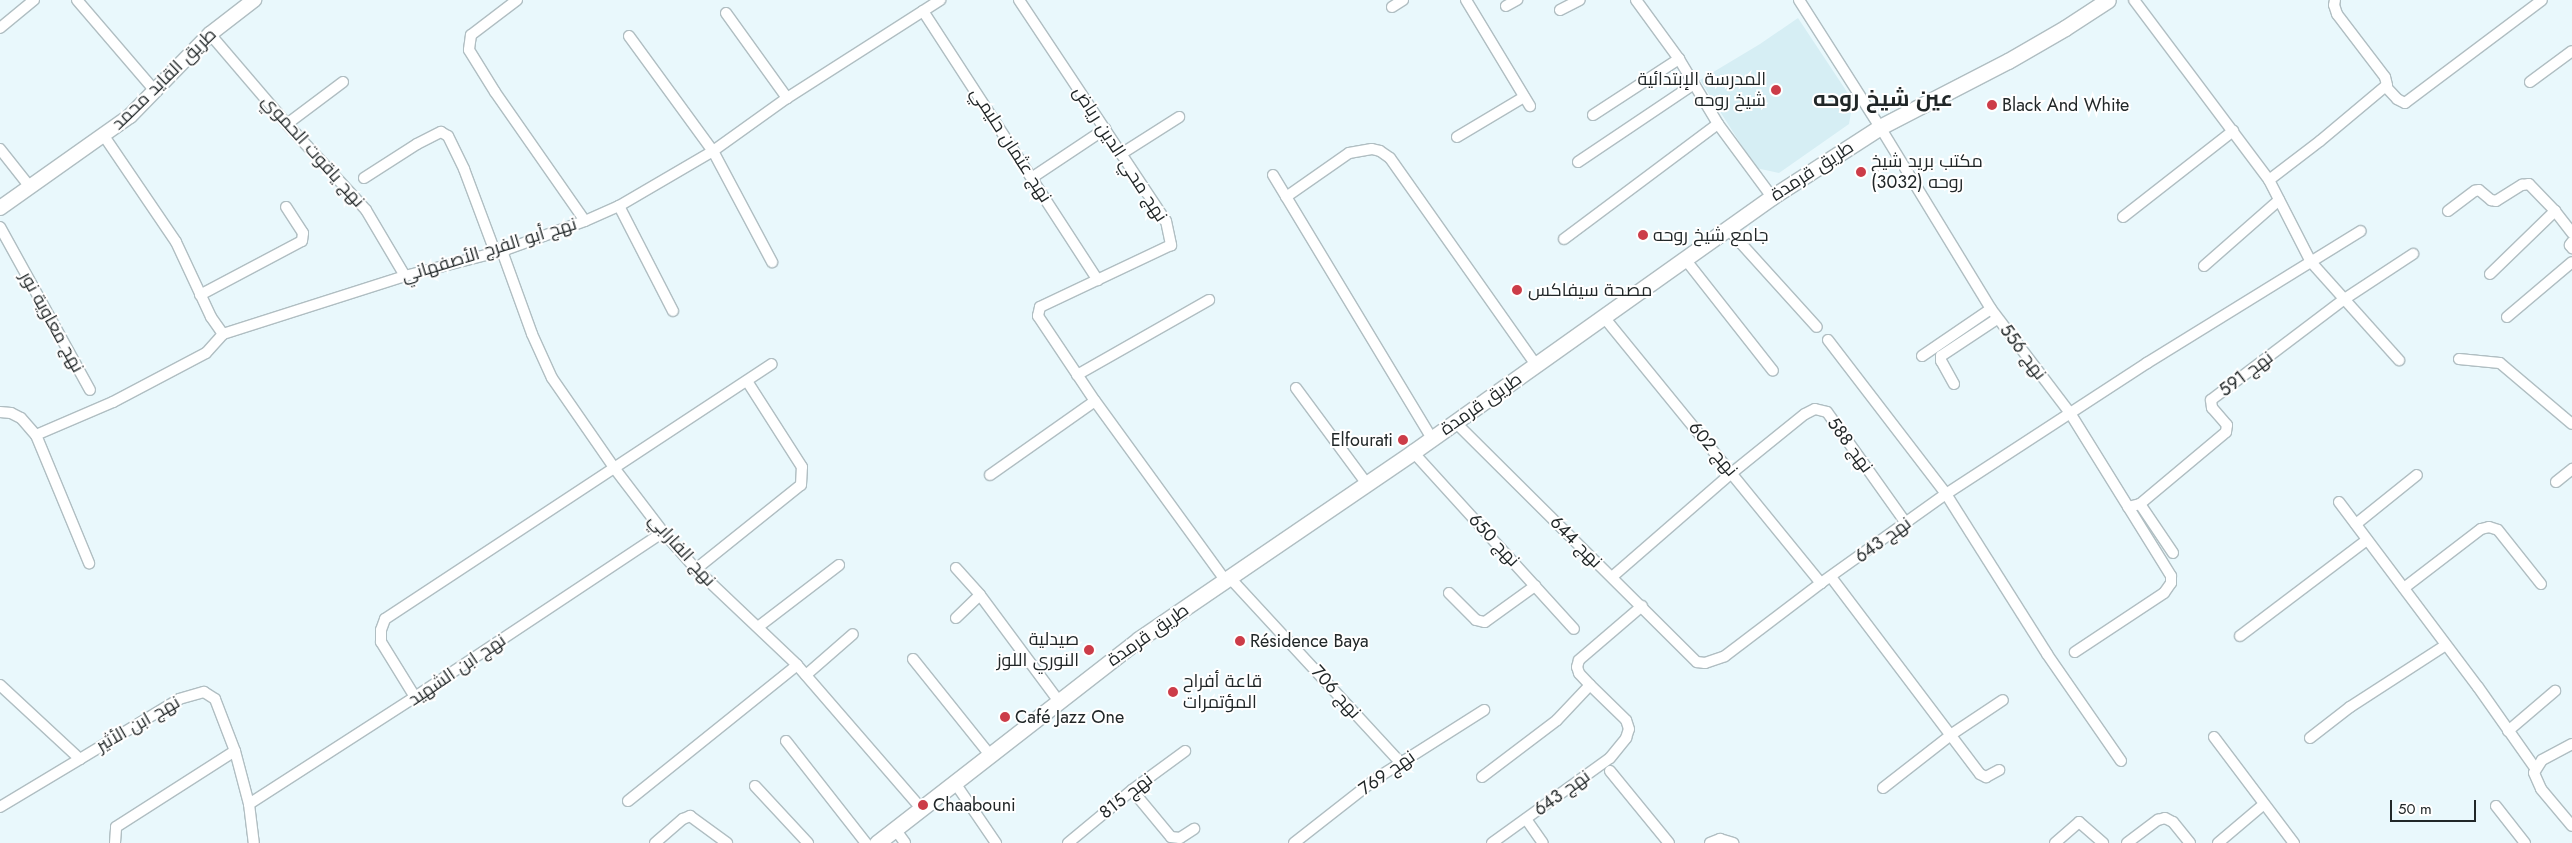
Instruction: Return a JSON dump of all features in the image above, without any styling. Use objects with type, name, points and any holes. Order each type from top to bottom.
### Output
[{"type":"main road","name":"طريق القايد محمد","points":[[0,208],[130,116],[210,34],[254,0]]},
{"type":"main road","name":"طريق قرمدة","points":[[876,843],[1139,639],[1432,439],[1772,197],[1880,127],[2008,61],[2065,28],[2108,0]]},
{"type":"street","points":[[0,28],[34,0]]},
{"type":"street","points":[[77,0],[155,91]]},
{"type":"street","points":[[517,0],[471,35],[470,50],[495,92],[585,221]]},
{"type":"street","name":"نهج أبو الفرج الأصفهاني","points":[[223,334],[405,276],[498,252],[585,221],[619,206],[713,151],[787,98],[940,0]]},
{"type":"street","name":"نهج محي الدين رياض","points":[[1019,0],[1166,222],[1170,245],[1098,280]]},
{"type":"street","points":[[1392,7],[1403,0]]},
{"type":"street","points":[[1466,0],[1530,106]]},
{"type":"street","points":[[1506,6],[1517,0]]},
{"type":"street","points":[[1560,10],[1580,0]]},
{"type":"street","points":[[1636,0],[1679,59],[1718,124],[1772,197]]},
{"type":"street","points":[[2134,0],[2269,180],[2311,262],[2343,300],[2399,360]]},
{"type":"street","points":[[2269,180],[2386,87],[2385,77],[2337,14],[2334,5],[2335,0]]},
{"type":"street","points":[[2386,87],[2396,99],[2406,103],[2542,0]]},
{"type":"street","name":"نهج 556","points":[[1804,2],[1990,309],[2070,413],[2171,576],[2171,583],[2164,593],[2075,652]]},
{"type":"street","name":"نهج عثمان حليمي","points":[[922,11],[1033,177],[1098,280]]},
{"type":"street","points":[[726,13],[787,98]]},
{"type":"street","name":"نهج ياقوت الحموي","points":[[210,34],[287,124],[366,210],[405,276]]},
{"type":"street","points":[[629,36],[713,151],[772,262]]},
{"type":"street","points":[[2530,82],[2572,51]]},
{"type":"street","points":[[1592,115],[1679,59]]},
{"type":"street","points":[[287,124],[343,82]]},
{"type":"street","points":[[1578,162],[1694,84]]},
{"type":"street","points":[[1457,136],[1524,97]]},
{"type":"street","points":[[1121,154],[1179,117]]},
{"type":"street","points":[[1564,238],[1718,124]]},
{"type":"street","points":[[1033,177],[1105,129]]},
{"type":"street","points":[[2123,217],[2233,131]]},
{"type":"street","name":"نهج الفارابي","points":[[364,178],[417,144],[441,132],[448,136],[464,169],[552,378],[615,469],[662,532],[696,569],[798,665],[921,808]]},
{"type":"street","points":[[36,435],[113,402],[206,353],[223,334],[211,317],[176,242],[104,136]]},
{"type":"street","points":[[0,149],[30,187]]},
{"type":"street","points":[[1286,197],[1349,154],[1372,149],[1380,151],[1390,158],[1536,365]]},
{"type":"street","points":[[1273,175],[1432,439]]},
{"type":"street","points":[[2448,211],[2475,191],[2479,190],[2491,200],[2496,201],[2529,184],[2555,211],[2572,234]]},
{"type":"street","points":[[2204,266],[2279,200]]},
{"type":"street","points":[[200,295],[302,240],[303,233],[286,206]]},
{"type":"street","points":[[619,206],[673,311]]},
{"type":"street","points":[[2490,274],[2555,211]]},
{"type":"street","name":"نهج معاوية نور","points":[[0,227],[90,390]]},
{"type":"street","points":[[1728,229],[1817,327]]},
{"type":"street","name":"نهج 643","points":[[1697,662],[1705,663],[1725,656],[1822,583],[1946,494],[2070,413],[2362,231]]},
{"type":"street","points":[[2572,242],[2570,246],[2572,248]]},
{"type":"street","name":"نهج 591","points":[[2128,507],[2140,504],[2226,432],[2227,425],[2212,408],[2211,400],[2343,300],[2414,254]]},
{"type":"street","points":[[1685,259],[1773,371]]},
{"type":"street","points":[[2507,317],[2572,262]]},
{"type":"street","name":"نهج 706","points":[[1098,280],[1040,307],[1038,312],[1094,401],[1228,580],[1400,762]]},
{"type":"street","points":[[1078,375],[1209,300]]},
{"type":"street","points":[[1922,356],[1990,309]]},
{"type":"street","name":"نهج 602","points":[[1603,316],[1733,472],[1822,583]]},
{"type":"street","points":[[1954,384],[1941,362],[1941,356],[1998,319]]},
{"type":"street","points":[[1828,340],[1946,494],[2047,654],[2121,761]]},
{"type":"street","points":[[2459,359],[2500,363],[2572,424]]},
{"type":"street","points":[[415,697],[381,642],[381,630],[384,619],[599,477],[615,469],[772,364]]},
{"type":"street","points":[[696,569],[801,485],[802,467],[747,381]]},
{"type":"street","points":[[1296,388],[1367,484]]},
{"type":"street","points":[[990,475],[1094,401]]},
{"type":"street","name":"نهج 588","points":[[1733,472],[1805,414],[1815,409],[1821,409],[1827,412],[1906,523]]},
{"type":"street","points":[[0,412],[11,413],[21,418],[36,435],[89,563]]},
{"type":"street","name":"نهج 644","points":[[1455,422],[1697,662]]},
{"type":"street","name":"نهج 650","points":[[1413,452],[1574,629]]},
{"type":"street","points":[[2556,482],[2572,469]]},
{"type":"street","points":[[1612,577],[1733,472]]},
{"type":"street","points":[[2356,524],[2417,475]]},
{"type":"street","points":[[2339,502],[2478,687],[2535,768],[2536,779],[2541,789],[2572,826]]},
{"type":"street","points":[[2140,504],[2173,553]]},
{"type":"street","points":[[2404,588],[2481,529],[2490,527],[2498,530],[2541,584]]},
{"type":"street","name":"نهج ابن الشهيد","points":[[249,804],[415,697],[662,532]]},
{"type":"street","points":[[2240,636],[2368,540]]},
{"type":"street","points":[[758,627],[839,565]]},
{"type":"street","points":[[956,568],[980,595],[1058,700]]},
{"type":"street","points":[[1831,577],[1982,776],[1988,776],[1999,770]]},
{"type":"street","points":[[1449,593],[1476,620],[1485,622],[1535,586]]},
{"type":"street","points":[[956,618],[980,595]]},
{"type":"street","points":[[1482,777],[1557,720],[1590,686],[1577,670],[1579,660],[1642,606]]},
{"type":"street","points":[[806,674],[853,634]]},
{"type":"street","points":[[2310,738],[2350,707],[2446,646]]},
{"type":"street","points":[[913,659],[990,755]]},
{"type":"street","points":[[628,801],[798,665]]},
{"type":"street","name":"نهج ابن الأثير","points":[[0,685],[80,758],[179,699],[204,692],[215,698],[235,751],[249,804],[254,843]]},
{"type":"street","name":"نهج 643","points":[[1492,843],[1610,758],[1626,738],[1629,730],[1626,720],[1590,686]]},
{"type":"street","points":[[2508,731],[2556,691]]},
{"type":"street","points":[[1883,788],[1952,734],[2003,700]]},
{"type":"street","name":"نهج 769","points":[[1294,843],[1400,762],[1484,710]]},
{"type":"street","points":[[2214,737],[2294,843]]},
{"type":"street","points":[[786,741],[866,843]]},
{"type":"street","points":[[2535,768],[2542,760],[2572,744]]},
{"type":"street","points":[[115,843],[113,840],[116,828],[235,751]]},
{"type":"street","name":"نهج 815","points":[[1068,843],[1132,790],[1185,751]]},
{"type":"street","points":[[0,807],[80,758]]},
{"type":"street","points":[[1610,771],[1669,843]]},
{"type":"street","points":[[955,782],[996,843]]},
{"type":"street","points":[[754,786],[808,843]]},
{"type":"street","points":[[1132,790],[1171,837],[1180,838],[1194,829]]},
{"type":"street","points":[[2218,843],[2264,804]]},
{"type":"street","points":[[2496,806],[2525,843]]},
{"type":"street","points":[[655,843],[682,819],[690,816],[727,843]]},
{"type":"street","points":[[2128,843],[2158,820],[2165,818],[2173,822],[2190,843]]},
{"type":"street","points":[[1526,819],[1543,843]]},
{"type":"street","points":[[2055,843],[2079,822],[2103,843]]},
{"type":"street","points":[[895,829],[905,843]]},
{"type":"street","points":[[1710,843],[1726,839],[1733,843]]},
{"type":"shaded area","name":"المدرسة الإبتدائية شيخ روحه","points":[[1798,18],[1853,101],[1849,124],[1779,173],[1756,168],[1700,80],[1760,44]]},
{"type":"place","name":"المدرسة الإبتدائية شيخ روحه","points":[[1776,90]]},
{"type":"place","name":"Black And White","points":[[1992,105]]},
{"type":"place","name":"مكتب بريد شيخ روحه (3032)","points":[[1861,172]]},
{"type":"place","name":"جامع شيخ روحه","points":[[1643,235]]},
{"type":"place","name":"مصحة سيفاكس","points":[[1517,290]]},
{"type":"place","name":"Elfourati","points":[[1403,440]]},
{"type":"place","name":"Résidence Baya","points":[[1240,641]]},
{"type":"place","name":"صيدلية النوري اللوز","points":[[1089,650]]},
{"type":"place","name":"قاعة أفراح المؤتمرات","points":[[1173,692]]},
{"type":"place","name":"Café Jazz One","points":[[1005,717]]},
{"type":"place","name":"Chaabouni","points":[[923,805]]},
{"type":"district","name":"عين شيخ روحه","points":[[1883,99]]}]
